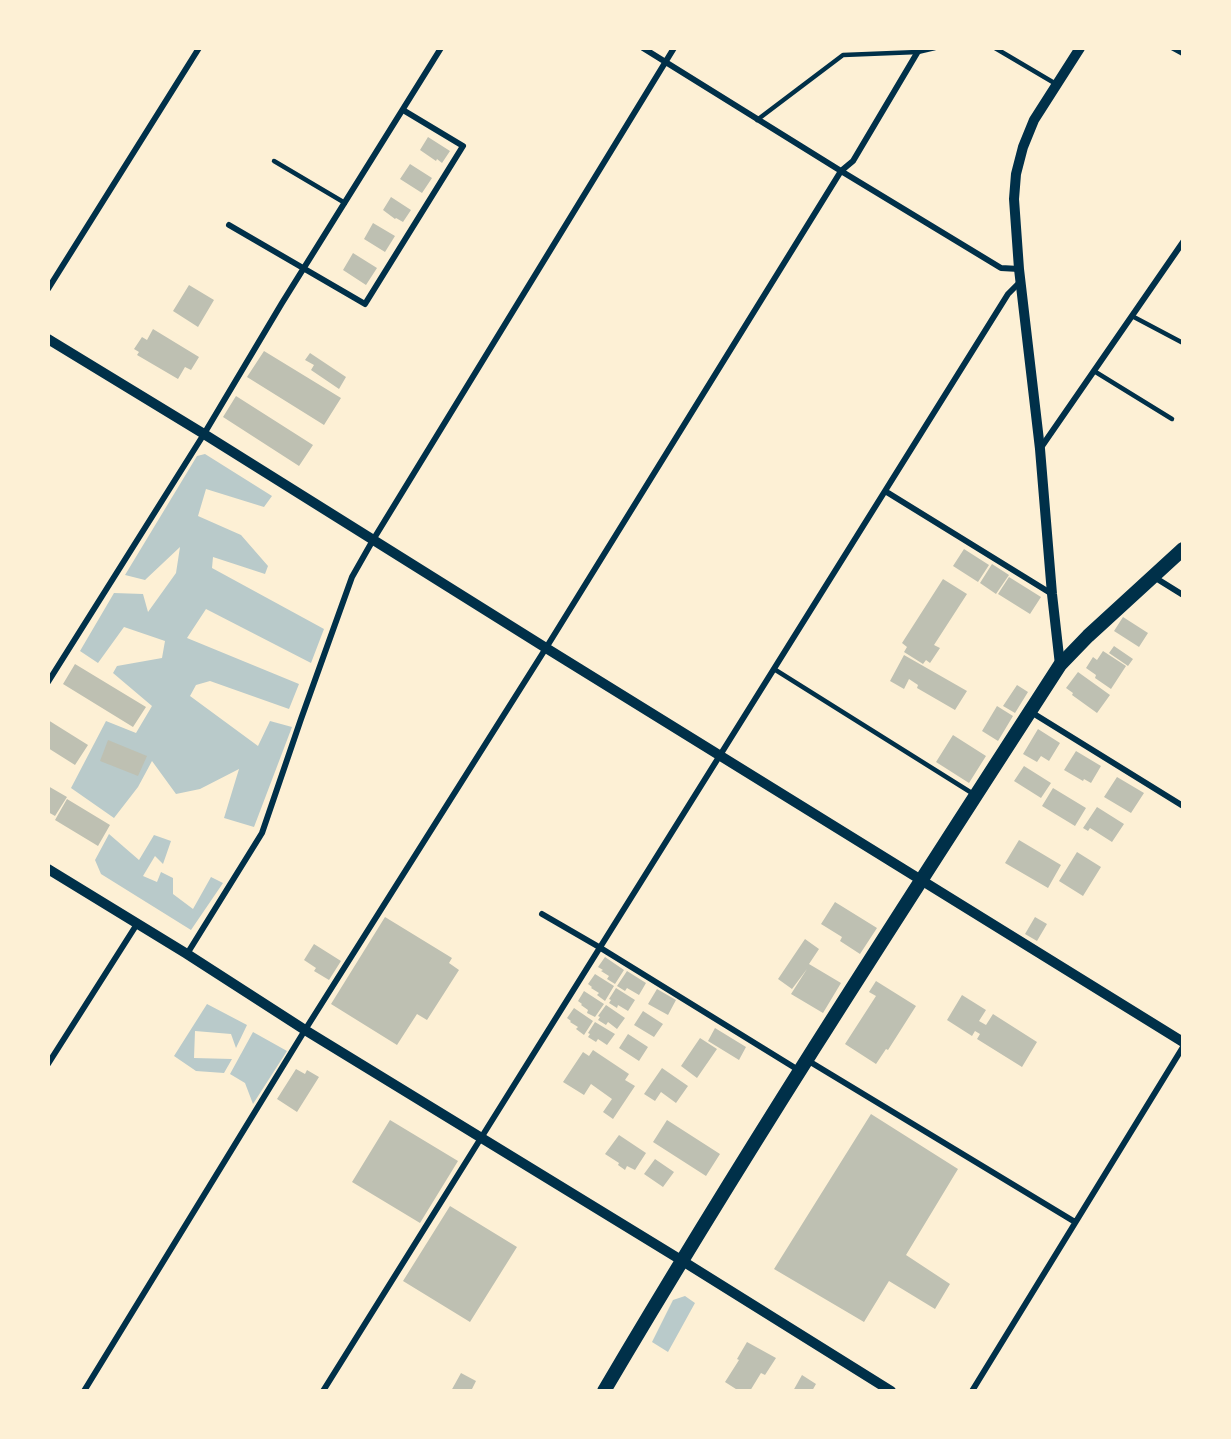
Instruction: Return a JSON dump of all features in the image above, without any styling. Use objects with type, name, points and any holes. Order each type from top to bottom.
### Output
[{"type":"main road","points":[[603,1391],[681,1260],[803,1065],[1060,665],[1088,636],[1183,549]]},
{"type":"street","points":[[48,290],[199,48]]},
{"type":"street","points":[[48,681],[204,434],[441,48]]},
{"type":"street","points":[[643,48],[1001,268],[1019,269]]},
{"type":"street","points":[[188,954],[262,833],[352,577],[674,48]]},
{"type":"street","points":[[1060,665],[1040,449],[1019,269],[1014,199],[1016,174],[1023,147],[1034,120],[1080,48]]},
{"type":"street","points":[[84,1391],[305,1030],[546,648],[841,171],[853,161],[919,50]]},
{"type":"street","points":[[229,225],[365,304],[463,146],[403,110]]},
{"type":"street","points":[[1040,449],[1183,242]]},
{"type":"street","points":[[323,1391],[1008,294],[1021,280]]},
{"type":"street","points":[[48,339],[1183,1042]]},
{"type":"street","points":[[885,491],[1052,594]]},
{"type":"street","points":[[1154,577],[1183,595]]},
{"type":"street","points":[[1030,711],[1183,806]]},
{"type":"street","points":[[48,869],[891,1391]]},
{"type":"street","points":[[542,914],[1075,1222]]},
{"type":"street","points":[[48,1064],[137,924]]},
{"type":"street","points":[[972,1391],[1183,1047]]},
{"type":"lane","points":[[757,120],[843,55],[935,48]]},
{"type":"lane","points":[[995,48],[1056,84]]},
{"type":"lane","points":[[1172,48],[1183,54]]},
{"type":"lane","points":[[274,161],[345,203]]},
{"type":"lane","points":[[1132,316],[1183,343]]},
{"type":"lane","points":[[1094,371],[1172,419]]},
{"type":"lane","points":[[774,669],[976,795]]},
{"type":"shaded area","points":[[205,454],[272,496],[264,507],[206,489],[198,516],[241,535],[268,566],[265,574],[213,557],[212,568],[324,629],[311,663],[206,609],[187,638],[299,684],[289,709],[210,681],[196,685],[190,696],[258,746],[270,721],[292,727],[254,827],[224,818],[239,769],[200,789],[176,794],[152,761],[138,787],[114,818],[71,788],[106,721],[136,733],[152,706],[113,673],[117,666],[162,658],[165,641],[124,627],[98,663],[80,651],[114,593],[143,594],[148,612],[176,573],[180,547],[145,580],[125,575],[197,456]]},
{"type":"shaded area","points":[[109,834],[139,860],[154,835],[171,841],[163,864],[155,856],[143,876],[157,882],[161,872],[173,878],[173,894],[193,909],[211,877],[223,883],[191,930],[101,874],[95,860]]},
{"type":"shaded area","points":[[207,1004],[247,1025],[236,1048],[231,1034],[195,1031],[194,1058],[232,1059],[224,1073],[196,1071],[174,1056]]},
{"type":"shaded area","points":[[253,1032],[287,1051],[253,1104],[245,1083],[230,1074]]},
{"type":"shaded area","points":[[685,1296],[695,1303],[668,1352],[652,1342],[673,1300]]},
{"type":"building","points":[[428,137],[450,151],[442,163],[420,150]]},
{"type":"building","points":[[410,164],[432,178],[422,193],[400,179]]},
{"type":"building","points":[[391,197],[411,210],[403,222],[383,210]]},
{"type":"building","points":[[373,223],[395,236],[385,252],[364,239]]},
{"type":"building","points":[[353,253],[377,268],[366,285],[343,270]]},
{"type":"building","points":[[189,285],[214,300],[198,327],[173,311]]},
{"type":"building","points":[[153,329],[199,357],[191,370],[185,367],[178,379],[137,355],[139,352],[134,349],[142,337],[147,340]]},
{"type":"building","points":[[264,351],[341,398],[324,425],[247,377]]},
{"type":"building","points":[[310,353],[346,377],[339,389],[311,370],[314,365],[305,360]]},
{"type":"building","points":[[236,396],[313,445],[299,466],[223,417]]},
{"type":"building","points":[[964,549],[989,565],[978,582],[953,566]]},
{"type":"building","points":[[992,564],[1009,575],[996,594],[980,583]]},
{"type":"building","points":[[1009,577],[1041,597],[1030,614],[998,594]]},
{"type":"building","points":[[943,579],[967,594],[934,645],[940,648],[930,663],[926,660],[923,664],[904,652],[907,647],[902,643]]},
{"type":"building","points":[[1123,617],[1148,633],[1139,647],[1114,631]]},
{"type":"building","points":[[1114,646],[1133,659],[1128,666],[1109,653]]},
{"type":"building","points":[[1103,651],[1126,666],[1111,689],[1095,678],[1096,675],[1086,668],[1093,657],[1097,660]]},
{"type":"building","points":[[904,655],[967,691],[955,710],[917,688],[918,685],[909,679],[904,689],[890,681]]},
{"type":"building","points":[[75,664],[146,707],[133,727],[63,684]]},
{"type":"building","points":[[1078,672],[1110,695],[1097,713],[1066,688]]},
{"type":"building","points":[[1017,685],[1028,692],[1015,713],[1003,706]]},
{"type":"building","points":[[997,706],[1013,716],[998,741],[982,731]]},
{"type":"building","points":[[48,720],[88,745],[75,765],[48,748]]},
{"type":"building","points":[[1038,729],[1060,743],[1049,761],[1041,756],[1037,762],[1023,754]]},
{"type":"building","points":[[953,735],[986,756],[969,783],[936,762]]},
{"type":"building","points":[[108,740],[147,756],[138,776],[100,761]]},
{"type":"building","points":[[1076,751],[1101,766],[1091,783],[1064,770]]},
{"type":"building","points":[[1024,766],[1051,783],[1041,798],[1014,781]]},
{"type":"building","points":[[1117,777],[1144,793],[1131,813],[1104,797]]},
{"type":"building","points":[[48,786],[67,797],[55,816],[48,812]]},
{"type":"building","points":[[1053,788],[1086,808],[1075,826],[1042,806]]},
{"type":"building","points":[[67,799],[110,825],[98,846],[55,820]]},
{"type":"building","points":[[1097,807],[1124,824],[1112,842],[1090,828],[1088,831],[1083,828]]},
{"type":"building","points":[[1019,840],[1061,865],[1048,888],[1005,863]]},
{"type":"building","points":[[1077,852],[1101,867],[1083,896],[1059,881]]},
{"type":"building","points":[[835,902],[877,928],[860,954],[840,941],[842,937],[821,924]]},
{"type":"building","points":[[385,917],[452,958],[449,963],[459,970],[427,1020],[417,1014],[397,1045],[331,1004]]},
{"type":"building","points":[[1035,917],[1047,924],[1037,941],[1025,934]]},
{"type":"building","points":[[805,939],[819,949],[809,964],[841,983],[823,1013],[791,994],[807,969],[792,989],[778,979]]},
{"type":"building","points":[[314,944],[341,961],[329,980],[314,971],[316,968],[304,960]]},
{"type":"building","points":[[605,957],[624,970],[615,984],[607,979],[609,976],[598,967]]},
{"type":"building","points":[[627,971],[646,983],[639,995],[627,988],[625,991],[617,986]]},
{"type":"building","points":[[595,974],[614,986],[605,1001],[588,984]]},
{"type":"building","points":[[876,981],[916,1006],[888,1050],[886,1049],[876,1064],[845,1044],[876,996],[869,992]]},
{"type":"building","points":[[616,988],[635,1000],[628,1011],[609,1003]]},
{"type":"building","points":[[657,989],[676,1000],[668,1015],[648,1004]]},
{"type":"building","points":[[584,991],[604,1004],[595,1017],[587,1013],[588,1010],[578,1001]]},
{"type":"building","points":[[962,995],[986,1010],[979,1021],[986,1025],[993,1014],[1037,1042],[1022,1067],[977,1039],[980,1034],[975,1031],[972,1036],[947,1020]]},
{"type":"building","points":[[606,1005],[625,1018],[617,1029],[608,1022],[606,1025],[598,1020],[600,1017],[598,1016]]},
{"type":"building","points":[[574,1008],[593,1021],[584,1035],[567,1018]]},
{"type":"building","points":[[643,1011],[663,1024],[654,1037],[634,1025]]},
{"type":"building","points":[[595,1022],[615,1034],[607,1045],[598,1039],[596,1042],[588,1037]]},
{"type":"building","points":[[715,1028],[746,1047],[739,1060],[708,1041]]},
{"type":"building","points":[[628,1034],[648,1047],[639,1061],[619,1048]]},
{"type":"building","points":[[700,1038],[717,1049],[697,1078],[681,1066]]},
{"type":"building","points":[[593,1050],[629,1074],[625,1080],[635,1086],[613,1119],[603,1112],[612,1099],[591,1084],[584,1095],[563,1082],[583,1052],[589,1056]]},
{"type":"building","points":[[662,1068],[688,1086],[676,1103],[661,1092],[655,1101],[644,1094]]},
{"type":"building","points":[[296,1069],[305,1074],[307,1070],[319,1077],[297,1112],[277,1099]]},
{"type":"building","points":[[871,1114],[958,1169],[906,1255],[950,1284],[935,1309],[889,1281],[864,1322],[774,1269]]},
{"type":"building","points":[[390,1120],[458,1161],[420,1223],[352,1182]]},
{"type":"building","points":[[667,1120],[720,1154],[706,1176],[653,1142]]},
{"type":"building","points":[[619,1135],[646,1153],[635,1170],[627,1166],[625,1170],[605,1154]]},
{"type":"building","points":[[655,1159],[674,1172],[663,1187],[644,1174]]},
{"type":"building","points":[[450,1206],[517,1247],[470,1322],[403,1281]]},
{"type":"building","points":[[747,1342],[776,1358],[765,1375],[761,1373],[750,1391],[739,1391],[725,1382]]},
{"type":"building","points":[[461,1373],[476,1381],[471,1391],[451,1391]]},
{"type":"building","points":[[802,1375],[816,1384],[812,1391],[793,1391]]}]
